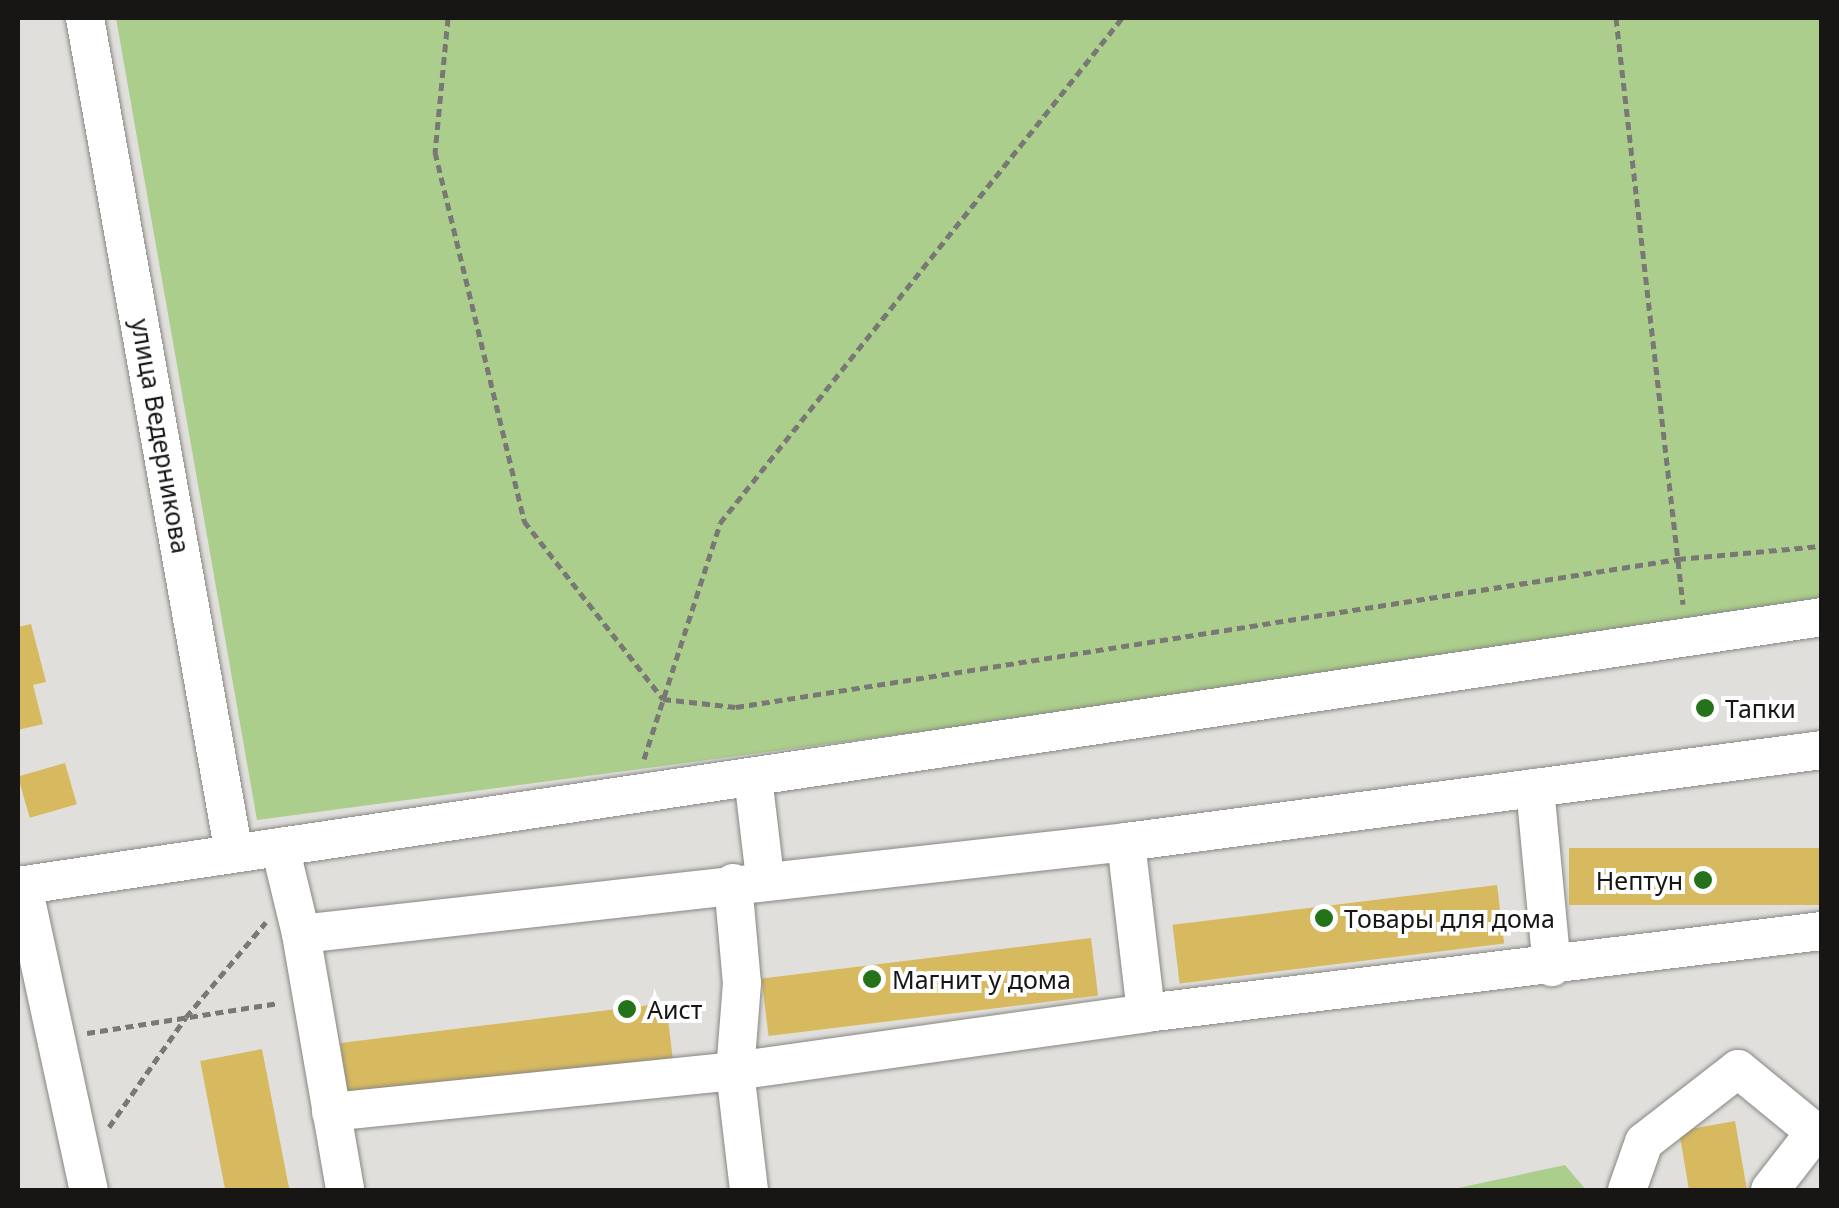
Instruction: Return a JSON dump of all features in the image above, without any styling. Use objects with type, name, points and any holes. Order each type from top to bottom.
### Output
[{"type":"street","name":"улица Ведерникова","points":[[86,18],[234,854]]},
{"type":"street","points":[[86,1177],[20,886],[1822,617]]},
{"type":"street","points":[[301,934],[749,880],[1126,842],[1822,750]]},
{"type":"street","points":[[749,1190],[735,1071],[752,777]]},
{"type":"street","points":[[1535,788],[1552,967]]},
{"type":"street","points":[[1126,842],[1146,1012]]},
{"type":"street","points":[[280,847],[301,934],[346,1190]]},
{"type":"street","points":[[331,1112],[735,1071],[1146,1012],[1552,967],[1822,932]]},
{"type":"street","points":[[1627,1190],[1644,1142],[1738,1070],[1818,1134],[1770,1190]]},
{"type":"path","points":[[448,18],[436,152],[524,521],[663,699],[736,707],[1678,559],[1822,546]]},
{"type":"path","points":[[632,795],[720,523],[1122,18]]},
{"type":"path","points":[[1616,18],[1687,637]]},
{"type":"path","points":[[86,1177],[186,1017],[290,892]]},
{"type":"path","points":[[55,1038],[312,998]]},
{"type":"green space","points":[[116,18],[1821,18],[1821,612],[257,820]]},
{"type":"green space","points":[[1565,1165],[1586,1190],[1449,1190]]},
{"type":"building","points":[[31,624],[46,682],[33,685],[43,724],[18,730],[18,627]]},
{"type":"building","points":[[65,763],[77,804],[30,818],[18,776]]},
{"type":"building","points":[[1569,848],[1822,848],[1822,905],[1569,905]]},
{"type":"building","points":[[1497,885],[1504,944],[1180,983],[1172,925]]},
{"type":"building","points":[[1091,938],[1098,996],[769,1036],[761,978]]},
{"type":"building","points":[[666,1003],[673,1063],[348,1103],[340,1043]]},
{"type":"building","points":[[262,1049],[289,1190],[225,1190],[200,1061]]},
{"type":"building","points":[[1735,1121],[1747,1190],[1689,1190],[1679,1131]]},
{"type":"place","name":"Тапки","points":[[1705,708]]},
{"type":"place","name":"Нептун","points":[[1703,880]]},
{"type":"place","name":"Товары для дома","points":[[1324,918]]},
{"type":"place","name":"Магнит у дома","points":[[872,979]]},
{"type":"place","name":"Аист","points":[[627,1009]]}]
